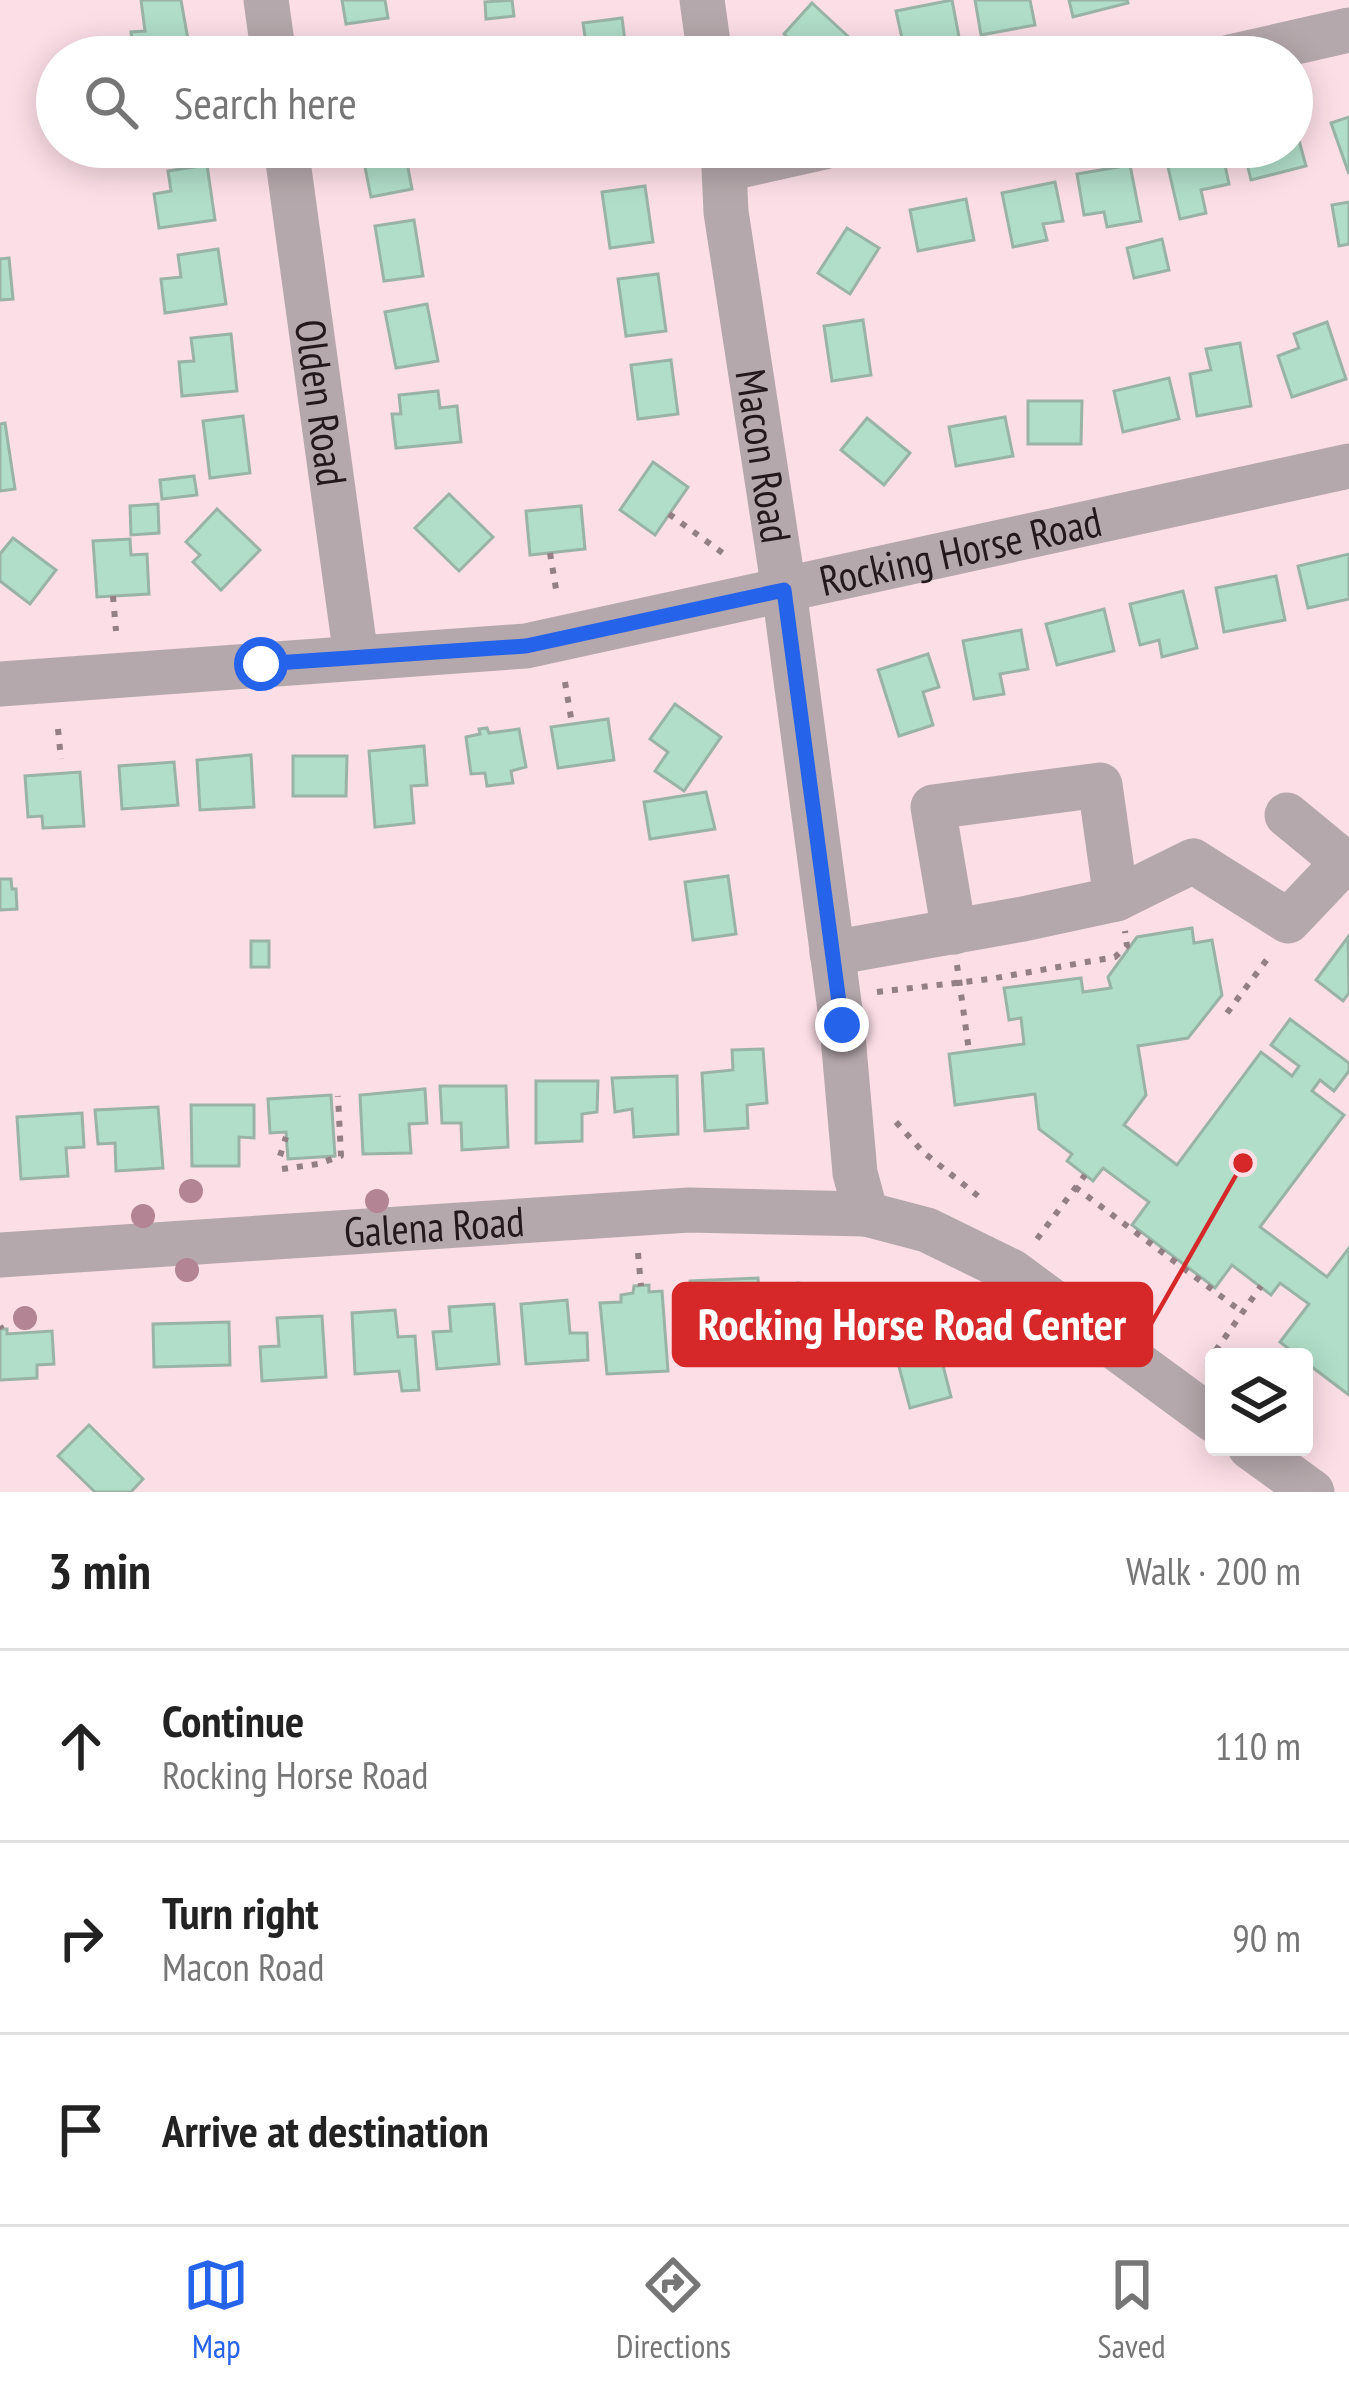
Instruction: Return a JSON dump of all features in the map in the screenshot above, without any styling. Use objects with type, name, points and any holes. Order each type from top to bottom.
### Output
[{"type":"street","points":[[266,0],[271,36]]},
{"type":"street","points":[[703,0],[707,36]]},
{"type":"street","points":[[1313,39],[1349,31]]},
{"type":"street","name":"Olden Road","points":[[289,168],[356,658]]},
{"type":"street","name":"Macon Road","points":[[724,168],[726,212],[784,590],[832,953],[855,1173],[866,1214]]},
{"type":"street","name":"Rocking Horse Road","points":[[0,684],[526,646],[1349,466]]},
{"type":"street","points":[[954,932],[933,807],[1100,784],[1120,908]]},
{"type":"street","points":[[832,953],[1120,908],[1193,861],[1288,921],[1347,861],[1287,815]]},
{"type":"street","name":"Galena Road","points":[[0,1256],[689,1210],[866,1214]]},
{"type":"street","points":[[866,1214],[927,1229],[1011,1271],[1205,1413]]},
{"type":"street","points":[[1262,1456],[1312,1492]]},
{"type":"path","points":[[669,514],[724,554]]},
{"type":"path","points":[[550,553],[556,589]]},
{"type":"path","points":[[113,596],[116,632]]},
{"type":"path","points":[[565,682],[572,724]]},
{"type":"path","points":[[58,729],[61,759]]},
{"type":"path","points":[[877,992],[1114,957],[1126,946],[1120,908]]},
{"type":"path","points":[[1226,1013],[1265,963]]},
{"type":"path","points":[[958,983],[969,1051]]},
{"type":"path","points":[[282,1169],[341,1156],[338,1096]]},
{"type":"path","points":[[896,1122],[923,1152],[978,1196]]},
{"type":"path","points":[[280,1156],[286,1137]]},
{"type":"path","points":[[1037,1239],[1085,1175]]},
{"type":"path","points":[[1076,1187],[1242,1312]]},
{"type":"path","points":[[638,1253],[641,1286]]},
{"type":"path","points":[[1217,1348],[1261,1286]]},
{"type":"building","points":[[141,0],[181,0],[187,36],[131,36],[131,32],[145,31]]},
{"type":"building","points":[[342,0],[385,0],[388,18],[346,24]]},
{"type":"building","points":[[512,0],[514,16],[486,19],[485,2]]},
{"type":"building","points":[[952,0],[959,36],[901,36],[896,11]]},
{"type":"building","points":[[975,0],[1030,0],[1035,25],[981,35]]},
{"type":"building","points":[[1069,0],[1127,0],[1128,3],[1073,17]]},
{"type":"building","points":[[812,3],[848,36],[786,36]]},
{"type":"building","points":[[622,18],[624,36],[585,36],[583,23]]},
{"type":"building","points":[[1349,117],[1349,174],[1331,123]]},
{"type":"building","points":[[207,168],[215,220],[159,228],[154,194],[171,191],[168,171]]},
{"type":"building","points":[[365,168],[408,168],[412,189],[371,197]]},
{"type":"building","points":[[1131,168],[1141,221],[1107,227],[1104,212],[1084,215],[1077,174]]},
{"type":"building","points":[[1168,168],[1226,168],[1229,184],[1201,190],[1206,213],[1180,219]]},
{"type":"building","points":[[1248,168],[1298,168],[1251,180]]},
{"type":"building","points":[[1055,182],[1063,221],[1043,224],[1047,240],[1013,247],[1002,193]]},
{"type":"building","points":[[645,186],[653,242],[610,248],[602,192]]},
{"type":"building","points":[[966,199],[974,240],[918,251],[910,210]]},
{"type":"building","points":[[1349,202],[1349,244],[1339,246],[1332,205]]},
{"type":"building","points":[[414,220],[423,276],[384,281],[375,226]]},
{"type":"building","points":[[847,228],[879,248],[850,294],[818,273]]},
{"type":"building","points":[[1162,239],[1169,270],[1134,278],[1127,248]]},
{"type":"building","points":[[218,249],[226,304],[165,313],[161,279],[181,277],[178,255]]},
{"type":"building","points":[[9,258],[13,299],[0,300],[0,259]]},
{"type":"building","points":[[658,274],[666,331],[626,336],[618,279]]},
{"type":"building","points":[[427,304],[438,361],[396,368],[385,312]]},
{"type":"building","points":[[863,320],[871,375],[832,381],[824,326]]},
{"type":"building","points":[[1327,322],[1346,379],[1292,397],[1278,356],[1299,348],[1294,334]]},
{"type":"building","points":[[231,334],[237,391],[182,396],[179,362],[194,361],[191,338]]},
{"type":"building","points":[[1240,343],[1251,406],[1197,416],[1190,374],[1211,370],[1206,349]]},
{"type":"building","points":[[671,360],[678,414],[638,419],[631,365]]},
{"type":"building","points":[[1169,378],[1179,419],[1123,432],[1114,391]]},
{"type":"building","points":[[438,391],[440,408],[457,406],[461,442],[396,448],[392,414],[401,414],[399,395]]},
{"type":"building","points":[[1028,401],[1082,401],[1081,444],[1028,444]]},
{"type":"building","points":[[243,416],[250,473],[210,478],[203,421]]},
{"type":"building","points":[[1005,417],[1013,456],[956,466],[949,427]]},
{"type":"building","points":[[867,418],[910,453],[884,485],[841,450]]},
{"type":"building","points":[[5,423],[15,489],[0,491],[0,424]]},
{"type":"building","points":[[653,462],[688,487],[655,535],[620,510]]},
{"type":"building","points":[[194,476],[197,495],[162,499],[160,480]]},
{"type":"building","points":[[449,494],[493,537],[459,571],[415,528]]},
{"type":"building","points":[[158,504],[159,533],[131,535],[130,506]]},
{"type":"building","points":[[581,506],[585,549],[530,555],[526,511]]},
{"type":"building","points":[[217,509],[260,550],[221,590],[193,562],[200,555],[186,542]]},
{"type":"building","points":[[13,538],[56,570],[30,604],[0,581],[0,554]]},
{"type":"building","points":[[130,539],[131,555],[147,554],[149,594],[97,597],[93,541]]},
{"type":"building","points":[[1349,554],[1349,599],[1308,608],[1298,566]]},
{"type":"building","points":[[1276,576],[1285,620],[1224,632],[1216,588]]},
{"type":"building","points":[[1183,591],[1197,648],[1162,657],[1159,640],[1140,645],[1130,604]]},
{"type":"building","points":[[1104,609],[1114,651],[1057,665],[1046,624]]},
{"type":"building","points":[[1021,630],[1028,669],[1000,674],[1004,694],[974,699],[963,641]]},
{"type":"building","points":[[928,654],[939,687],[923,692],[933,725],[899,736],[878,670]]},
{"type":"building","points":[[675,704],[721,737],[684,791],[655,771],[668,752],[650,739]]},
{"type":"building","points":[[608,719],[614,760],[558,768],[551,727]]},
{"type":"building","points":[[487,728],[489,733],[519,729],[526,767],[511,771],[513,783],[487,786],[485,773],[471,774],[466,737]]},
{"type":"building","points":[[424,746],[427,785],[411,786],[414,823],[375,827],[369,751]]},
{"type":"building","points":[[251,755],[254,807],[200,810],[197,760]]},
{"type":"building","points":[[293,756],[347,756],[346,796],[293,796]]},
{"type":"building","points":[[174,762],[178,805],[122,809],[119,766]]},
{"type":"building","points":[[80,772],[84,826],[43,828],[42,816],[28,817],[25,776]]},
{"type":"building","points":[[706,792],[715,829],[650,839],[644,802]]},
{"type":"building","points":[[728,876],[736,934],[693,940],[685,882]]},
{"type":"building","points":[[0,879],[11,879],[17,909],[0,910]]},
{"type":"building","points":[[1192,928],[1194,943],[1212,940],[1222,995],[1188,1038],[1138,1046],[1146,1095],[1124,1125],[1177,1165],[1261,1052],[1292,1076],[1299,1066],[1271,1045],[1290,1019],[1349,1063],[1349,1071],[1334,1091],[1320,1080],[1312,1091],[1344,1115],[1260,1227],[1327,1277],[1349,1248],[1349,1395],[1313,1368],[1313,1348],[1288,1348],[1280,1342],[1309,1304],[1280,1283],[1271,1295],[1232,1265],[1215,1288],[1132,1225],[1149,1202],[1103,1168],[1093,1181],[1067,1161],[1072,1154],[1039,1129],[1035,1094],[955,1105],[949,1054],[1024,1044],[1021,1018],[1009,1020],[1004,988],[1081,978],[1083,992],[1111,988],[1108,977],[1137,937]]},
{"type":"building","points":[[1348,937],[1349,993],[1343,1001],[1316,980]]},
{"type":"building","points":[[251,941],[269,941],[269,967],[251,967]]},
{"type":"building","points":[[763,1049],[767,1103],[747,1105],[748,1128],[705,1131],[702,1073],[733,1070],[732,1050]]},
{"type":"building","points":[[677,1076],[678,1134],[634,1137],[632,1109],[615,1112],[612,1078]]},
{"type":"building","points":[[536,1081],[598,1081],[597,1112],[582,1114],[582,1141],[536,1143]]},
{"type":"building","points":[[440,1086],[506,1086],[508,1147],[462,1150],[461,1123],[442,1123]]},
{"type":"building","points":[[425,1089],[427,1123],[409,1124],[411,1153],[363,1154],[360,1095]]},
{"type":"building","points":[[331,1095],[335,1156],[288,1159],[286,1132],[270,1133],[268,1099]]},
{"type":"building","points":[[191,1105],[254,1105],[254,1138],[239,1137],[239,1166],[192,1166]]},
{"type":"building","points":[[158,1107],[163,1168],[116,1171],[115,1143],[98,1144],[95,1110]]},
{"type":"building","points":[[82,1113],[84,1147],[66,1148],[68,1176],[21,1179],[17,1117]]},
{"type":"building","points":[[758,1278],[761,1315],[751,1316],[752,1327],[693,1330],[690,1281]]},
{"type":"building","points":[[798,1283],[868,1291],[862,1336],[794,1327]]},
{"type":"building","points":[[649,1285],[649,1292],[662,1291],[668,1371],[607,1374],[600,1303],[621,1302],[621,1295],[633,1293],[634,1286]]},
{"type":"building","points":[[567,1300],[570,1333],[587,1333],[588,1360],[526,1364],[521,1304]]},
{"type":"building","points":[[494,1304],[499,1364],[437,1369],[433,1332],[451,1331],[449,1307]]},
{"type":"building","points":[[395,1310],[398,1337],[415,1336],[419,1390],[402,1391],[399,1371],[355,1374],[352,1313]]},
{"type":"building","points":[[322,1316],[326,1377],[262,1381],[260,1347],[279,1346],[277,1318]]},
{"type":"building","points":[[229,1322],[230,1365],[154,1367],[153,1324]]},
{"type":"building","points":[[932,1322],[951,1397],[910,1408],[890,1333]]},
{"type":"building","points":[[0,1329],[7,1329],[7,1334],[52,1331],[54,1364],[37,1365],[37,1378],[0,1380]]},
{"type":"building","points":[[89,1425],[143,1479],[131,1492],[95,1492],[58,1456]]},
{"type":"place","name":"Rocking Horse Road Center","points":[[1243,1163]]},
{"type":"route","points":[[261,664],[526,646],[784,590],[842,1025]]}]
